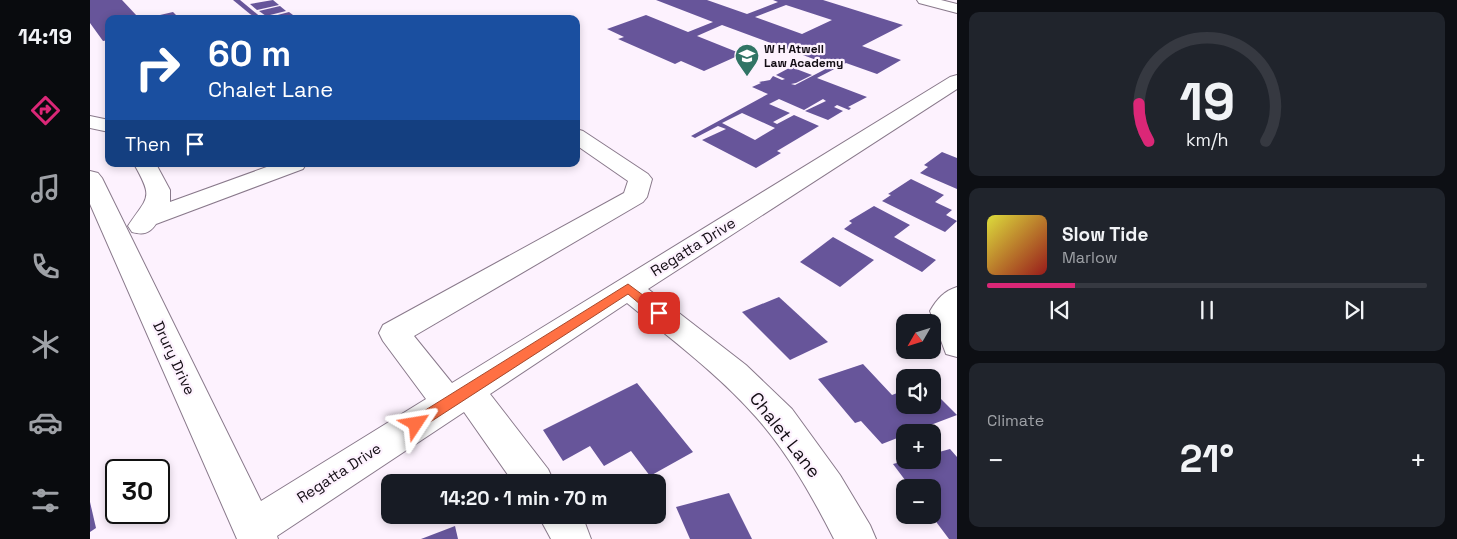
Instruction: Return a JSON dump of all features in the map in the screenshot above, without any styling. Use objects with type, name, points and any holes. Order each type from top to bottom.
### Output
[{"type":"street","points":[[924,0],[957,9]]},
{"type":"street","name":"Regatta Drive","points":[[256,533],[458,397],[628,288],[950,92]]},
{"type":"street","points":[[90,122],[105,125]]},
{"type":"street","points":[[528,474],[458,397],[394,333],[635,197],[640,179],[580,138]]},
{"type":"street","points":[[123,248],[158,204],[159,192],[155,179],[147,167]]},
{"type":"street","points":[[146,219],[287,167]]},
{"type":"street","name":"Drury Drive","points":[[90,178],[256,533]]},
{"type":"street","name":"Chalet Lane","points":[[628,288],[736,375],[768,408],[799,446],[844,516],[856,539]]},
{"type":"street","points":[[957,298],[945,311],[957,345]]},
{"type":"street","points":[[564,524],[572,539]]},
{"type":"building","points":[[90,0],[122,0],[136,15],[105,15],[105,41],[103,41],[90,23]]},
{"type":"building","points":[[233,0],[240,0],[258,15],[250,14]]},
{"type":"building","points":[[273,0],[279,5],[257,10],[250,4]]},
{"type":"building","points":[[656,0],[707,0],[747,14],[778,2],[773,0],[823,0],[903,25],[862,46],[901,60],[877,74],[846,63],[817,78],[867,97],[848,107],[851,108],[849,110],[837,105],[834,107],[843,111],[828,120],[805,111],[826,101],[823,99],[804,110],[779,99],[769,104],[790,113],[773,122],[777,124],[794,115],[819,126],[777,151],[781,153],[756,168],[702,140],[726,129],[718,126],[695,138],[691,136],[768,94],[752,87],[761,83],[759,82],[770,80],[773,76],[782,80],[785,79],[776,75],[791,67],[812,75],[791,84],[795,85],[841,61],[837,59],[827,64],[722,25],[697,36],[742,54],[704,71],[681,61],[675,64],[618,39],[624,37],[607,29],[646,15],[688,32],[713,22]],"holes":[[[786,5],[832,20],[802,34],[755,17]],[[742,113],[775,128],[755,140],[722,123]]]},
{"type":"building","points":[[280,6],[286,11],[265,15],[259,11]]},
{"type":"building","points":[[173,12],[176,15],[160,15]]},
{"type":"building","points":[[289,12],[293,15],[278,15]]},
{"type":"building","points":[[942,152],[957,158],[957,189],[920,173],[928,167],[924,165]]},
{"type":"building","points":[[911,179],[944,195],[935,202],[952,210],[946,215],[957,221],[945,232],[882,201],[891,195],[888,194]]},
{"type":"building","points":[[874,206],[910,225],[894,237],[936,260],[922,272],[844,229],[852,223],[849,221]]},
{"type":"building","points":[[833,237],[874,260],[840,287],[800,262]]},
{"type":"building","points":[[779,297],[828,342],[790,360],[742,312]]},
{"type":"building","points":[[863,364],[892,395],[896,393],[896,414],[941,414],[941,399],[957,415],[933,424],[896,424],[896,439],[882,444],[861,421],[855,423],[818,379]]},
{"type":"building","points":[[637,383],[693,452],[654,474],[648,474],[631,451],[604,466],[590,446],[563,461],[543,430]]},
{"type":"building","points":[[950,449],[957,457],[957,539],[949,539],[938,524],[941,524],[941,479],[904,479],[897,469],[941,469],[941,452]]},
{"type":"building","points":[[729,493],[752,539],[690,539],[676,507]]},
{"type":"building","points":[[90,502],[96,528],[90,532]]},
{"type":"building","points":[[455,526],[458,539],[421,539]]},
{"type":"place","name":"W H Atwell Law Academy","points":[[747,77]]},
{"type":"route","points":[[416,424],[628,288],[659,313]]}]
